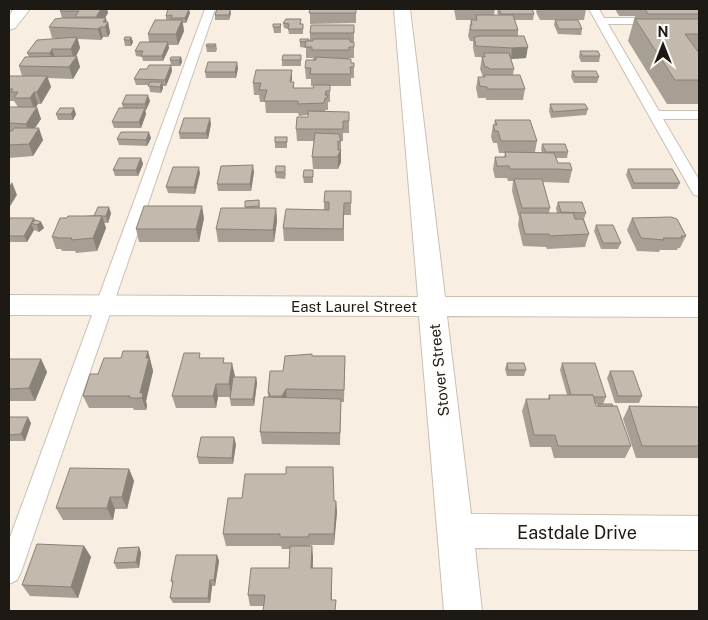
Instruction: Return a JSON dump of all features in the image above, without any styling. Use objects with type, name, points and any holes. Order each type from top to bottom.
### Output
[{"type":"street","points":[[9,25],[22,9]]},
{"type":"street","name":"Stover Street","points":[[402,9],[463,611]]},
{"type":"street","name":"East Laurel Street","points":[[9,305],[699,306]]},
{"type":"street","name":"Eastdale Drive","points":[[455,531],[699,533]]},
{"type":"lane","points":[[9,572],[210,9]]},
{"type":"lane","points":[[594,9],[699,192]]},
{"type":"lane","points":[[602,21],[699,22]]},
{"type":"lane","points":[[655,115],[699,115]]},
{"type":"building","points":[[62,9],[101,9],[96,17],[75,17],[79,11],[60,11]]},
{"type":"building","points":[[168,9],[189,9],[185,18],[171,18],[172,15],[166,16]]},
{"type":"building","points":[[217,9],[230,9],[229,15],[215,15]]},
{"type":"building","points":[[310,9],[356,9],[356,13],[309,13]]},
{"type":"building","points":[[499,9],[532,9],[534,14],[501,14]]},
{"type":"building","points":[[645,9],[699,9],[699,14],[648,14]]},
{"type":"building","points":[[476,15],[513,15],[518,30],[471,30],[471,20],[477,20]]},
{"type":"building","points":[[106,18],[103,22],[108,22],[105,27],[98,29],[49,27],[55,19]]},
{"type":"building","points":[[286,19],[301,19],[300,24],[303,24],[303,29],[288,29],[289,24],[283,23]]},
{"type":"building","points":[[635,19],[699,19],[699,34],[685,34],[699,53],[699,80],[675,80]]},
{"type":"building","points":[[155,20],[182,20],[176,34],[148,34]]},
{"type":"building","points":[[555,20],[578,20],[582,29],[559,29]]},
{"type":"building","points":[[273,24],[281,24],[280,27],[273,27]]},
{"type":"building","points":[[311,25],[354,25],[354,33],[310,33]]},
{"type":"building","points":[[524,36],[528,47],[476,46],[474,37]]},
{"type":"building","points":[[77,37],[71,49],[52,49],[50,53],[27,53],[37,40]]},
{"type":"building","points":[[125,37],[131,37],[130,40],[124,40]]},
{"type":"building","points":[[300,39],[309,39],[309,41],[300,42]]},
{"type":"building","points":[[313,39],[350,39],[350,42],[354,42],[354,47],[349,47],[349,50],[312,50],[312,47],[305,47],[306,41],[313,41]]},
{"type":"building","points":[[140,42],[168,42],[162,56],[141,56],[143,51],[135,51]]},
{"type":"building","points":[[207,44],[216,44],[215,46],[206,46]]},
{"type":"building","points":[[580,51],[598,51],[600,56],[582,56]]},
{"type":"building","points":[[484,53],[509,53],[514,69],[489,69],[485,67],[482,57],[485,57]]},
{"type":"building","points":[[283,55],[301,55],[301,60],[282,60]]},
{"type":"building","points":[[77,56],[69,67],[19,66],[25,57]]},
{"type":"building","points":[[171,57],[181,57],[179,60],[170,60]]},
{"type":"building","points":[[316,57],[351,59],[354,67],[350,67],[351,74],[310,74],[311,68],[305,68],[306,60],[316,60]]},
{"type":"building","points":[[208,62],[237,62],[235,72],[205,72]]},
{"type":"building","points":[[149,65],[171,65],[165,80],[134,79],[140,69],[147,69]]},
{"type":"building","points":[[256,70],[292,70],[290,82],[294,82],[293,88],[313,88],[314,85],[330,85],[330,91],[326,91],[325,95],[328,95],[324,103],[298,104],[298,101],[264,101],[267,90],[259,90],[261,83],[253,83]]},
{"type":"building","points":[[572,71],[596,71],[599,77],[575,77]]},
{"type":"building","points":[[484,75],[520,75],[525,89],[488,89],[487,87],[480,86],[478,77],[485,77]]},
{"type":"building","points":[[10,76],[47,76],[37,92],[34,92],[30,98],[14,98],[18,92],[11,92],[13,89],[9,89]]},
{"type":"building","points":[[150,82],[162,82],[160,87],[148,86]]},
{"type":"building","points":[[126,95],[148,95],[145,104],[122,104]]},
{"type":"building","points":[[550,104],[585,104],[588,109],[553,112]]},
{"type":"building","points":[[9,107],[37,107],[26,124],[9,123]]},
{"type":"building","points":[[60,108],[74,108],[71,114],[56,114]]},
{"type":"building","points":[[119,108],[145,108],[139,122],[112,122]]},
{"type":"building","points":[[308,111],[349,112],[349,121],[343,121],[343,129],[296,129],[297,117],[308,117]]},
{"type":"building","points":[[184,118],[210,118],[206,133],[179,133]]},
{"type":"building","points":[[495,120],[530,120],[537,141],[501,141],[498,131],[495,131],[493,125],[497,125]]},
{"type":"building","points":[[14,128],[39,128],[29,144],[9,145],[9,131],[12,131]]},
{"type":"building","points":[[121,132],[149,132],[146,140],[117,139]]},
{"type":"building","points":[[315,133],[339,134],[341,141],[338,141],[338,150],[341,150],[337,157],[312,157]]},
{"type":"building","points":[[275,137],[287,137],[287,142],[275,142]]},
{"type":"building","points":[[542,144],[565,144],[568,152],[546,152]]},
{"type":"building","points":[[505,152],[554,153],[558,163],[570,163],[572,170],[510,169],[509,166],[497,166],[495,157],[506,157]]},
{"type":"building","points":[[119,158],[141,158],[136,170],[113,170]]},
{"type":"building","points":[[253,165],[250,184],[217,184],[221,166]]},
{"type":"building","points":[[276,166],[285,166],[285,172],[275,172]]},
{"type":"building","points":[[173,167],[199,167],[194,187],[166,187]]},
{"type":"building","points":[[628,169],[672,169],[680,183],[634,183]]},
{"type":"building","points":[[304,170],[313,170],[313,177],[303,177]]},
{"type":"building","points":[[514,179],[542,179],[550,208],[522,208]]},
{"type":"building","points":[[325,191],[351,191],[351,203],[344,203],[343,229],[283,228],[286,209],[329,210],[329,202],[324,202]]},
{"type":"building","points":[[259,200],[259,206],[245,207],[245,201]]},
{"type":"building","points":[[558,202],[582,202],[586,213],[561,212]]},
{"type":"building","points":[[144,206],[202,206],[196,229],[136,229]]},
{"type":"building","points":[[98,207],[109,207],[106,216],[94,216]]},
{"type":"building","points":[[221,208],[276,208],[273,230],[216,229]]},
{"type":"building","points":[[520,213],[573,213],[575,219],[583,219],[589,234],[550,236],[549,234],[525,234]]},
{"type":"building","points":[[68,216],[102,216],[93,238],[71,240],[72,238],[52,237],[60,218],[67,218]]},
{"type":"building","points":[[671,217],[677,219],[686,236],[681,236],[682,238],[663,238],[664,240],[641,238],[632,218]]},
{"type":"building","points":[[10,218],[34,218],[24,236],[9,236]]},
{"type":"building","points":[[36,220],[41,222],[37,225],[31,223]]},
{"type":"building","points":[[596,225],[613,225],[621,243],[603,243]]},
{"type":"building","points":[[123,351],[148,351],[146,358],[149,358],[140,393],[143,393],[142,398],[129,398],[130,396],[83,396],[90,374],[98,374],[104,358],[121,358]]},
{"type":"building","points":[[184,353],[200,353],[199,358],[224,358],[223,363],[232,363],[229,384],[216,384],[213,396],[172,396]]},
{"type":"building","points":[[312,354],[312,356],[345,356],[344,390],[286,389],[282,396],[269,396],[270,371],[283,371],[285,356]]},
{"type":"building","points":[[9,359],[41,359],[29,388],[9,389]]},
{"type":"building","points":[[507,363],[524,363],[526,370],[508,370]]},
{"type":"building","points":[[562,363],[595,363],[606,397],[571,395]]},
{"type":"building","points":[[610,371],[633,371],[642,396],[618,396]]},
{"type":"building","points":[[233,377],[256,377],[253,399],[230,399]]},
{"type":"building","points":[[549,395],[593,395],[596,406],[617,406],[631,446],[558,446],[555,435],[534,435],[526,399],[550,399]]},
{"type":"building","points":[[264,397],[341,399],[340,433],[260,432]]},
{"type":"building","points":[[598,404],[612,404],[613,406],[599,406]]},
{"type":"building","points":[[629,406],[699,407],[699,446],[642,446]]},
{"type":"building","points":[[9,417],[28,417],[21,434],[9,435]]},
{"type":"building","points":[[201,437],[234,437],[232,458],[197,457]]},
{"type":"building","points":[[286,467],[333,467],[334,501],[336,501],[334,534],[309,534],[308,537],[280,537],[280,534],[223,534],[228,498],[242,498],[245,474],[286,474]]},
{"type":"building","points":[[70,468],[129,469],[122,497],[110,497],[107,508],[56,508]]},
{"type":"building","points":[[37,544],[84,546],[71,587],[22,585]]},
{"type":"building","points":[[290,546],[312,546],[311,568],[332,568],[331,600],[336,600],[335,611],[263,611],[265,595],[248,595],[251,568],[289,568]]},
{"type":"building","points":[[139,547],[136,562],[114,563],[118,548]]},
{"type":"building","points":[[176,555],[217,555],[214,580],[210,580],[208,598],[170,598]]}]
